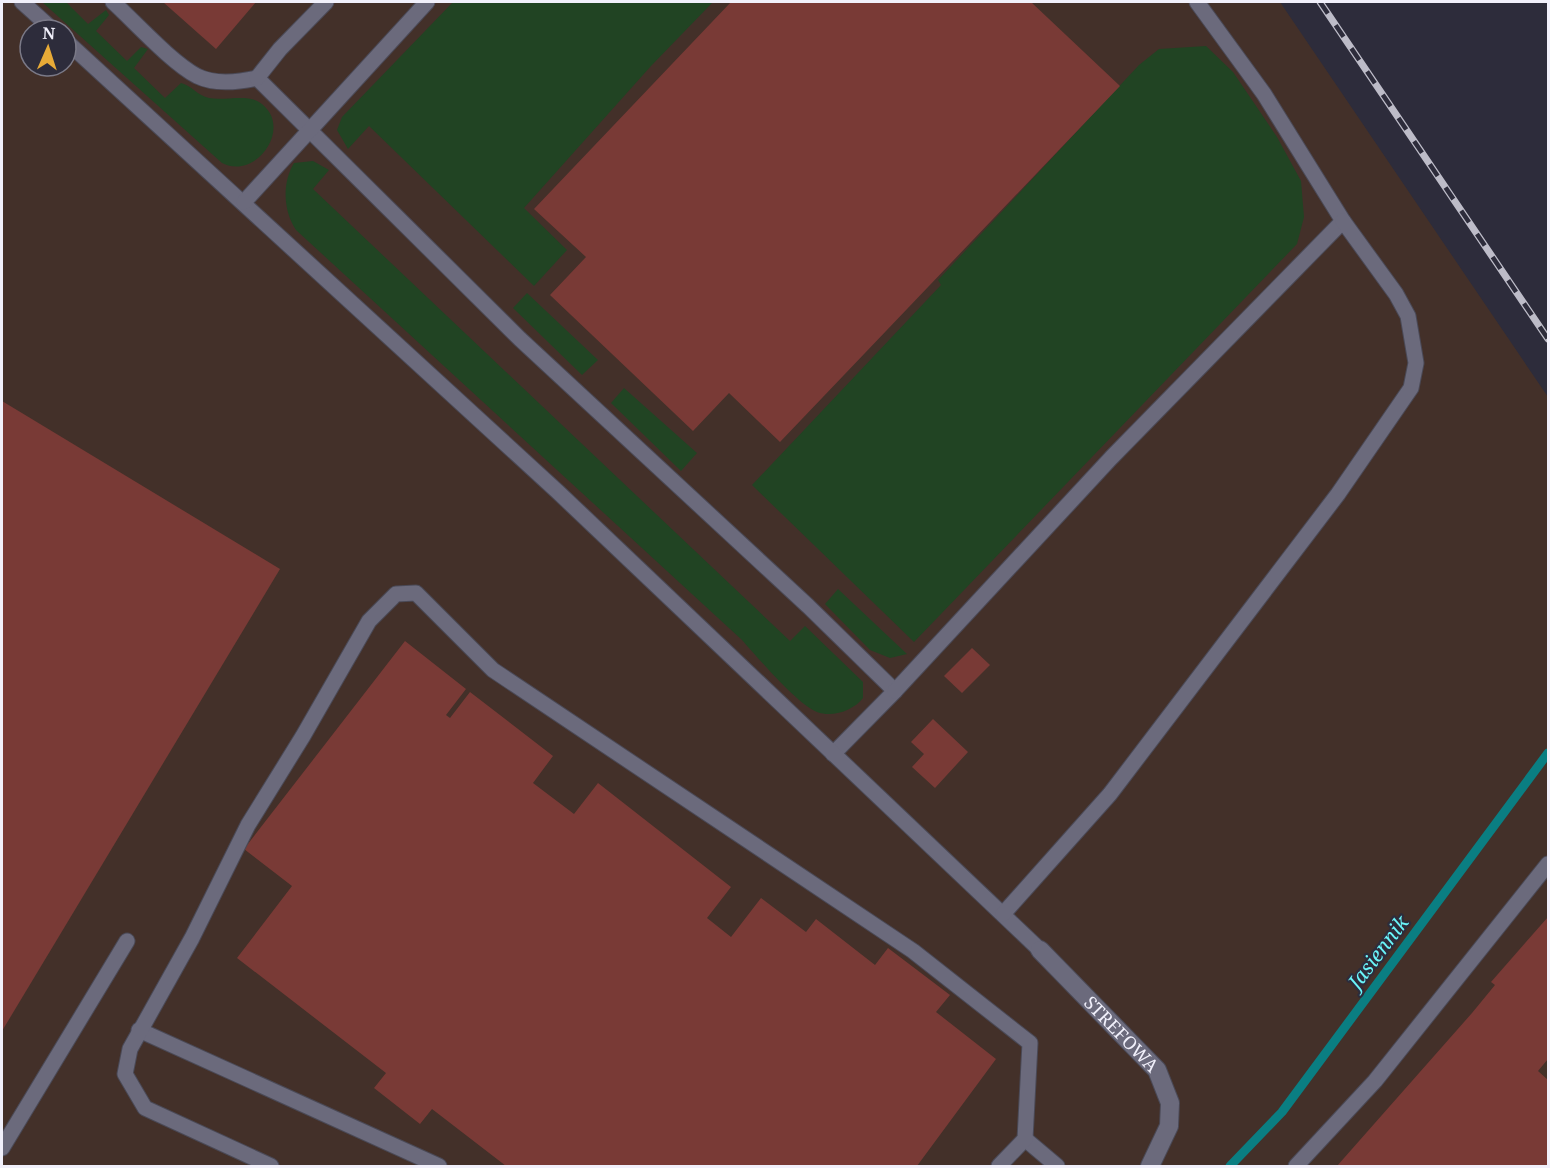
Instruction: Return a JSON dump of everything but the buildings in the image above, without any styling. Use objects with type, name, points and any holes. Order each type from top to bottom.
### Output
[{"type":"street","name":"STREFOWA","points":[[1040,950],[1157,1070],[1170,1103],[1169,1126],[1150,1167]]},
{"type":"lane","points":[[22,2],[40,18]]},
{"type":"lane","points":[[113,2],[184,67],[199,77],[236,82],[257,78],[280,49],[326,2]]},
{"type":"lane","points":[[244,202],[427,2]]},
{"type":"lane","points":[[1003,914],[1110,794],[1338,494],[1412,388],[1416,363],[1408,316],[1396,294],[1343,220],[1264,94],[1197,2]]},
{"type":"lane","points":[[78,52],[558,492],[1040,950]]},
{"type":"lane","points":[[257,78],[520,339],[808,606],[896,691]]},
{"type":"lane","points":[[833,754],[896,691],[1111,458],[1343,220]]},
{"type":"lane","points":[[271,1167],[145,1108],[125,1074],[130,1049],[192,938],[248,825],[369,621],[396,594],[416,593],[493,670],[913,951],[1030,1043],[1025,1139],[999,1167]]},
{"type":"lane","points":[[1296,1167],[1375,1082],[1548,864]]},
{"type":"lane","points":[[2,1148],[127,941]]},
{"type":"lane","points":[[139,1030],[439,1167]]},
{"type":"lane","points":[[1025,1139],[1057,1167]]},
{"type":"shaded area","points":[[2,2],[1280,2],[1548,397],[1548,1166],[2,1166]]},
{"type":"green space","points":[[42,2],[66,2],[88,24],[106,10],[109,15],[96,31],[127,61],[141,47],[148,49],[134,68],[165,98],[181,83],[209,98],[248,98],[259,102],[269,112],[273,124],[272,136],[267,148],[259,158],[248,164],[235,166],[222,163],[78,34],[78,18],[60,18]]},
{"type":"green space","points":[[453,2],[713,2],[651,66],[524,208],[567,250],[534,286],[369,126],[348,149],[337,130],[342,117]]},
{"type":"green space","points":[[1206,46],[1233,72],[1277,137],[1301,181],[1304,217],[1297,244],[914,642],[752,485],[941,285],[938,280],[1139,65],[1159,49]]},
{"type":"green space","points":[[313,161],[329,170],[313,189],[790,641],[805,626],[863,682],[863,698],[843,712],[830,714],[817,712],[799,700],[742,640],[296,230],[286,205],[287,179],[294,163]]},
{"type":"green space","points":[[527,293],[598,360],[582,375],[513,308]]},
{"type":"green space","points":[[624,388],[697,453],[681,471],[611,403]]},
{"type":"green space","points":[[838,589],[907,654],[890,658],[870,650],[825,604]]},
{"type":"waterway","name":"Jasiennik","points":[[1230,1166],[1282,1112],[1548,753]]},
{"type":"railway","points":[[1320,2],[1548,339]]}]
